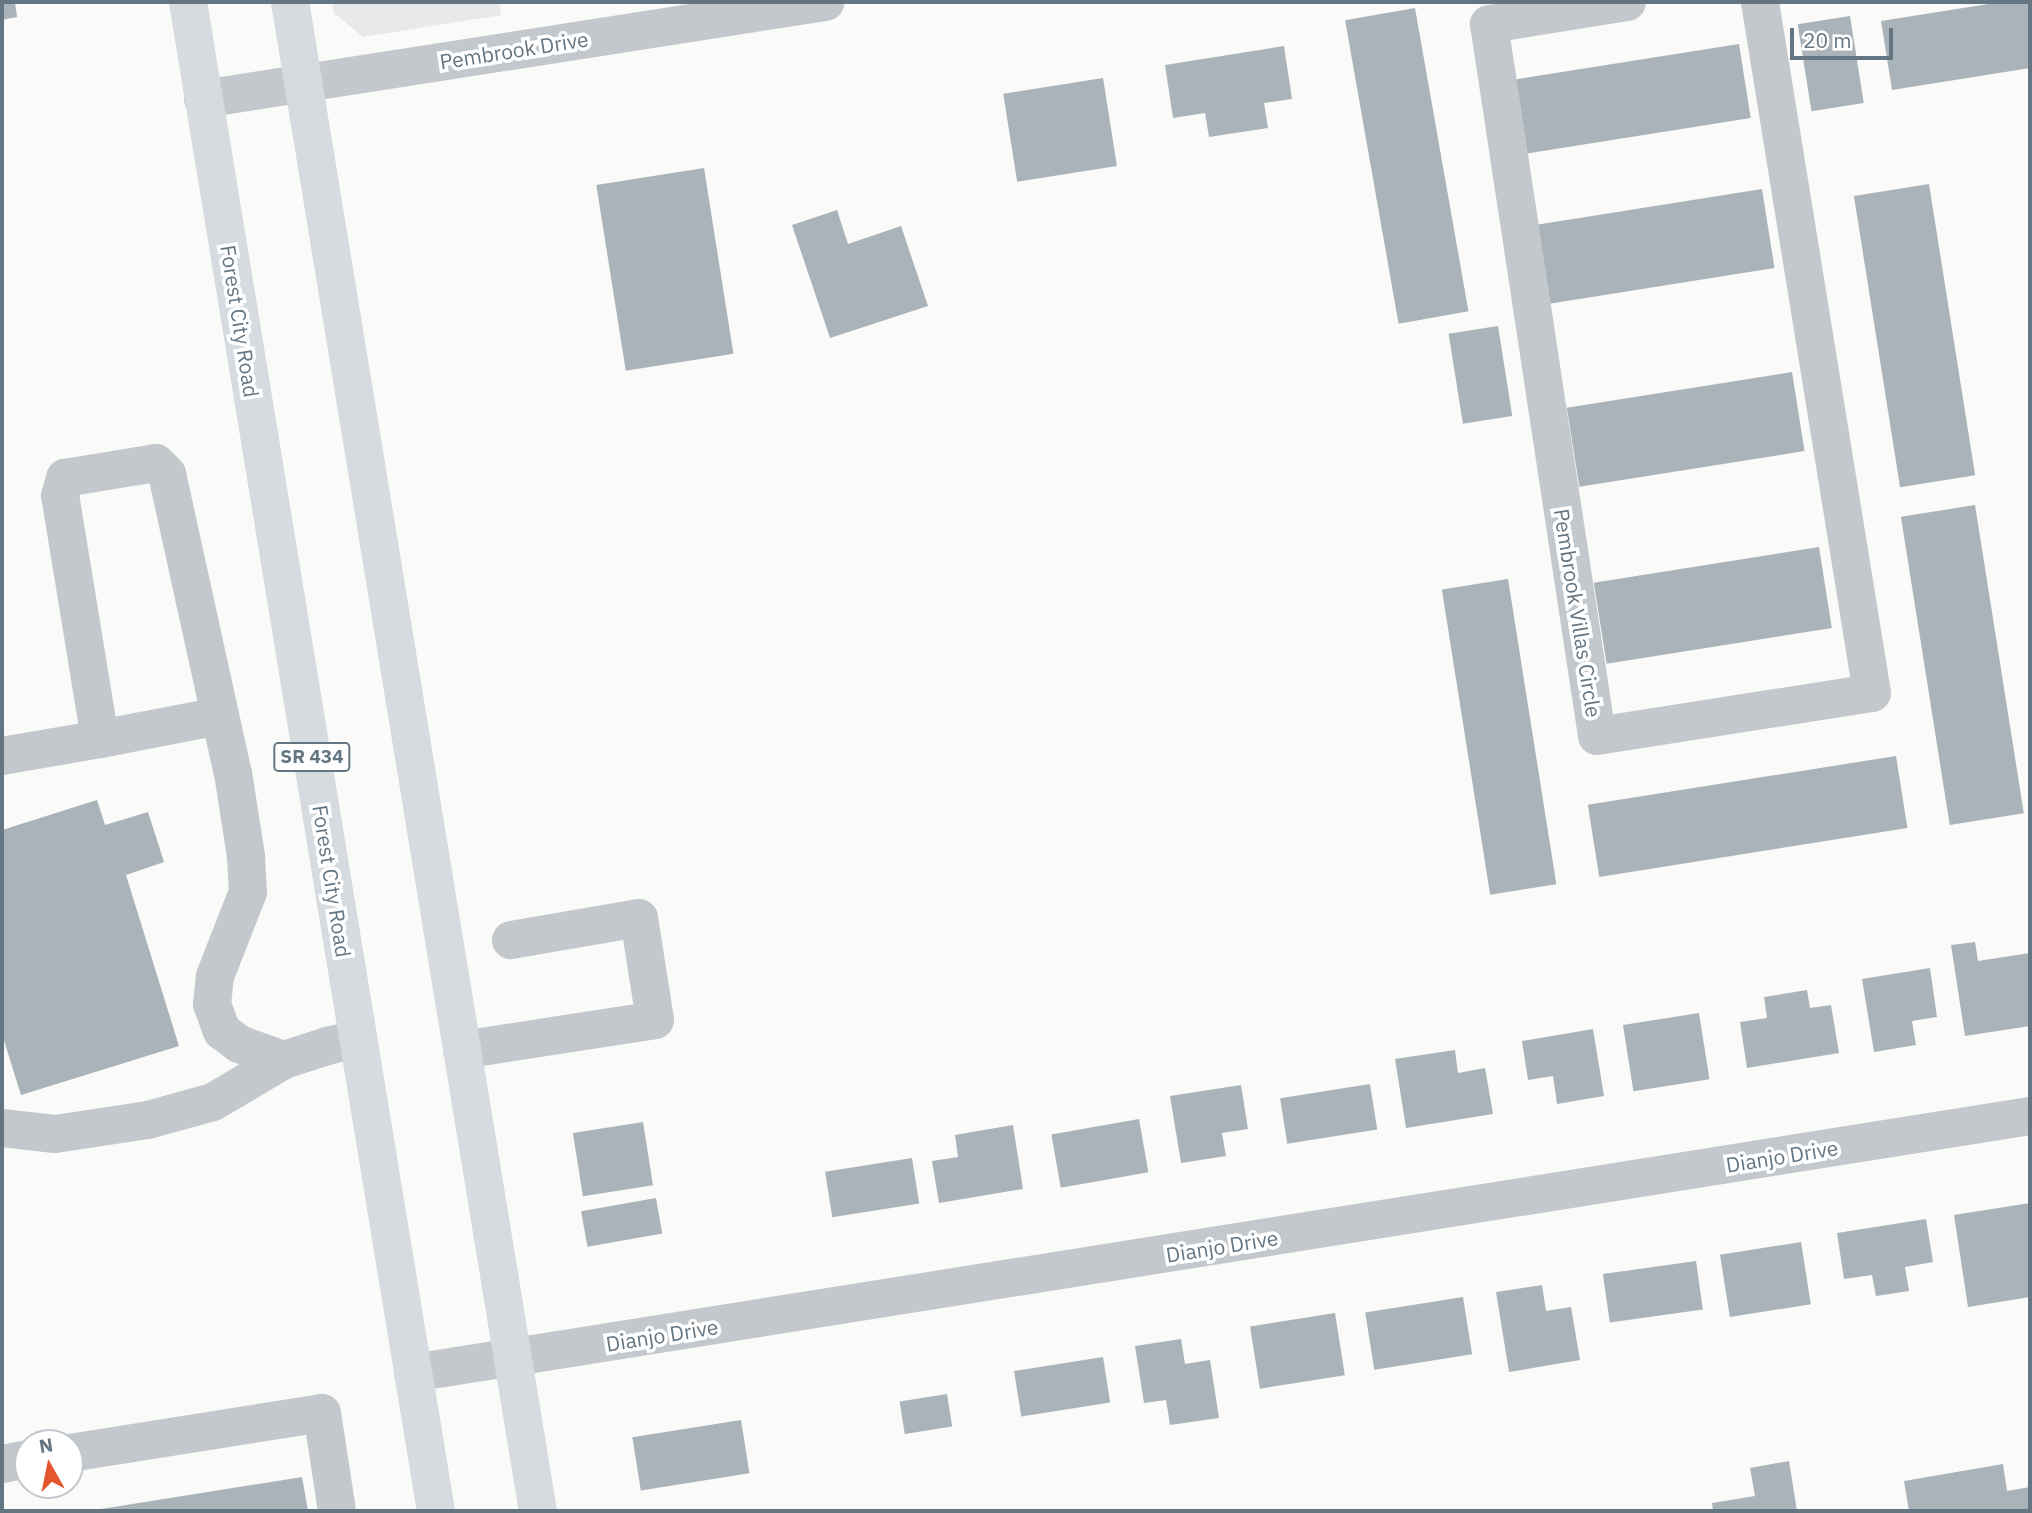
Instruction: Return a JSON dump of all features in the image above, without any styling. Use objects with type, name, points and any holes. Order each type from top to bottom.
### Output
[{"type":"main road","name":"Forest City Road","points":[[188,2],[436,1511]]},
{"type":"main road","points":[[290,2],[538,1511]]},
{"type":"street","name":"Pembrook Drive","points":[[203,99],[825,2]]},
{"type":"street","name":"Pembrook Villas Circle","points":[[1627,2],[1489,24],[1597,736],[1872,693],[1760,2]]},
{"type":"street","name":"Pembrook Villas Circle","points":[[1786,2],[1797,79],[1787,156]]},
{"type":"street","points":[[100,739],[60,496],[65,478],[156,463],[167,474],[233,773],[246,856],[248,892],[215,976],[212,1004],[222,1031],[239,1044],[284,1060]]},
{"type":"street","points":[[2,756],[219,716]]},
{"type":"street","points":[[462,1050],[655,1020],[639,918],[512,940]]},
{"type":"street","points":[[2,1128],[55,1134],[148,1120],[213,1102],[284,1060],[327,1045],[358,1039]]},
{"type":"street","name":"Dianjo Drive","points":[[413,1373],[2030,1116]]},
{"type":"street","points":[[84,1451],[322,1413],[337,1511]]},
{"type":"shaded area","points":[[332,2],[499,2],[501,15],[363,37],[334,13]]},
{"type":"building","points":[[2,2],[15,2],[17,17],[2,20]]},
{"type":"building","points":[[2001,2],[2030,2],[2030,68],[1892,90],[1881,21]]},
{"type":"building","points":[[1415,8],[1468,311],[1399,324],[1345,20]]},
{"type":"building","points":[[1850,16],[1864,103],[1811,111],[1798,24]]},
{"type":"building","points":[[1739,44],[1751,118],[1526,154],[1514,80]]},
{"type":"building","points":[[1284,46],[1292,99],[1264,103],[1268,128],[1209,137],[1205,113],[1173,118],[1165,65]]},
{"type":"building","points":[[1103,78],[1117,166],[1017,182],[1003,94]]},
{"type":"building","points":[[704,168],[733,354],[626,371],[596,185]]},
{"type":"building","points":[[1929,184],[1975,475],[1900,487],[1854,196]]},
{"type":"building","points":[[1762,189],[1775,268],[1549,304],[1537,225]]},
{"type":"building","points":[[837,210],[848,244],[901,226],[928,306],[830,338],[792,225]]},
{"type":"building","points":[[1498,326],[1512,416],[1463,424],[1449,334]]},
{"type":"building","points":[[1792,372],[1805,451],[1579,487],[1567,408]]},
{"type":"building","points":[[1975,505],[2024,813],[1950,825],[1901,517]]},
{"type":"building","points":[[1819,547],[1832,628],[1607,664],[1594,583]]},
{"type":"building","points":[[1508,579],[1556,884],[1490,895],[1442,589]]},
{"type":"building","points":[[1896,756],[1907,828],[1599,877],[1588,805]]},
{"type":"building","points":[[97,800],[105,825],[148,812],[164,862],[126,875],[179,1046],[21,1095],[2,1034],[2,830]]},
{"type":"building","points":[[1975,942],[1978,961],[2030,953],[2030,1026],[1965,1036],[1951,945]]},
{"type":"building","points":[[1930,968],[1937,1017],[1912,1021],[1916,1045],[1874,1052],[1862,979]]},
{"type":"building","points":[[1807,990],[1810,1008],[1831,1005],[1839,1053],[1747,1068],[1740,1022],[1767,1018],[1764,997]]},
{"type":"building","points":[[1699,1013],[1709,1079],[1633,1091],[1623,1025]]},
{"type":"building","points":[[1593,1029],[1604,1096],[1557,1104],[1553,1076],[1528,1080],[1522,1041]]},
{"type":"building","points":[[1455,1050],[1458,1073],[1485,1068],[1493,1114],[1406,1128],[1395,1059]]},
{"type":"building","points":[[1370,1084],[1377,1129],[1287,1144],[1280,1098]]},
{"type":"building","points":[[1241,1085],[1248,1129],[1222,1133],[1226,1156],[1181,1163],[1170,1096]]},
{"type":"building","points":[[1139,1119],[1148,1172],[1061,1188],[1051,1134]]},
{"type":"building","points":[[643,1122],[653,1185],[583,1196],[573,1133]]},
{"type":"building","points":[[1013,1125],[1023,1189],[939,1203],[932,1161],[958,1157],[955,1135]]},
{"type":"building","points":[[912,1158],[919,1203],[832,1217],[825,1172]]},
{"type":"building","points":[[656,1198],[662,1233],[587,1247],[581,1211]]},
{"type":"building","points":[[2030,1203],[2030,1297],[1968,1307],[1954,1215]]},
{"type":"building","points":[[1926,1219],[1933,1262],[1905,1267],[1909,1291],[1876,1296],[1872,1275],[1844,1279],[1837,1233]]},
{"type":"building","points":[[1801,1242],[1811,1304],[1730,1317],[1720,1255]]},
{"type":"building","points":[[1696,1261],[1703,1310],[1610,1323],[1603,1274]]},
{"type":"building","points":[[1542,1285],[1546,1311],[1571,1307],[1580,1360],[1509,1372],[1496,1292]]},
{"type":"building","points":[[1463,1297],[1472,1354],[1374,1370],[1365,1312]]},
{"type":"building","points":[[1335,1313],[1345,1375],[1260,1389],[1250,1326]]},
{"type":"building","points":[[1181,1339],[1185,1364],[1210,1360],[1219,1418],[1170,1425],[1166,1400],[1144,1403],[1135,1346]]},
{"type":"building","points":[[1103,1357],[1110,1402],[1021,1417],[1014,1371]]},
{"type":"building","points":[[947,1394],[952,1427],[905,1434],[900,1402]]},
{"type":"building","points":[[741,1420],[749,1473],[641,1491],[632,1437]]},
{"type":"building","points":[[1789,1461],[1797,1511],[1713,1511],[1712,1503],[1755,1496],[1750,1468]]},
{"type":"building","points":[[2003,1464],[2007,1491],[2030,1487],[2030,1511],[1909,1511],[1904,1481]]},
{"type":"building","points":[[302,1477],[308,1511],[95,1511],[95,1510]]}]
